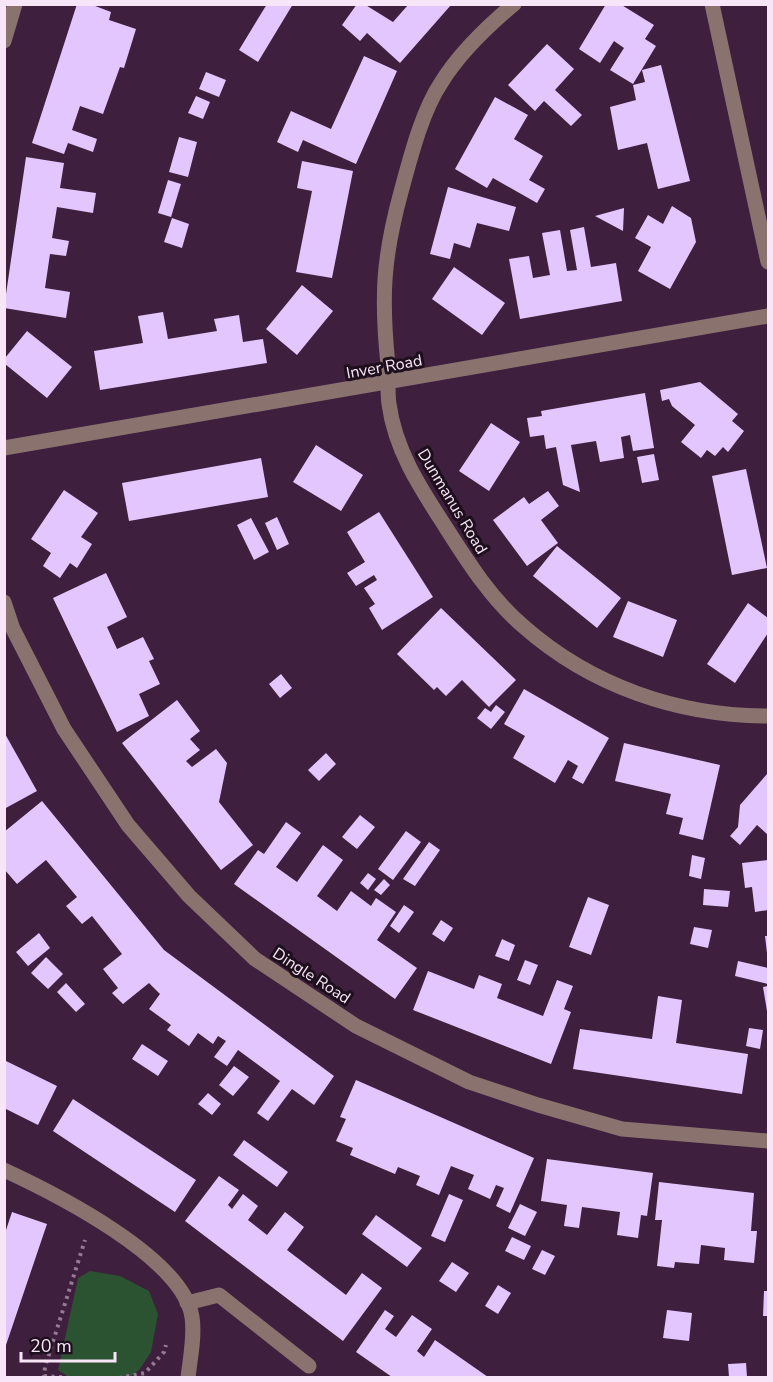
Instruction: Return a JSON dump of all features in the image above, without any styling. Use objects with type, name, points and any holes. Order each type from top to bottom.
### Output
[{"type":"street","points":[[4,41],[15,4]]},
{"type":"street","name":"Dunmanus Road","points":[[514,4],[493,21],[441,83],[412,150],[391,231],[383,278],[383,325],[389,404],[401,451],[415,480],[473,570],[521,625],[566,661],[619,687],[681,708],[730,716],[768,716]]},
{"type":"street","points":[[712,4],[768,262]]},
{"type":"street","name":"Inver Road","points":[[4,448],[768,316]]},
{"type":"street","name":"Dingle Road","points":[[4,602],[13,629],[64,729],[128,825],[189,896],[255,959],[357,1026],[469,1082],[622,1129],[768,1141]]},
{"type":"street","points":[[4,1170],[94,1217],[170,1274],[192,1317],[188,1377]]},
{"type":"street","points":[[186,1303],[219,1295],[309,1366]]},
{"type":"path","points":[[70,1377],[44,1377],[81,1249],[94,1217]]},
{"type":"path","points":[[119,1377],[144,1373],[164,1352],[166,1342]]},
{"type":"green space","points":[[90,1271],[120,1276],[149,1291],[158,1314],[151,1352],[140,1369],[129,1378],[69,1377],[58,1370],[78,1278]]},
{"type":"building","points":[[77,4],[90,4],[111,12],[109,20],[136,29],[124,68],[120,67],[103,114],[80,106],[72,130],[97,139],[93,152],[68,143],[64,154],[32,143]]},
{"type":"building","points":[[267,4],[293,4],[258,62],[239,50]]},
{"type":"building","points":[[357,4],[364,4],[393,22],[408,5],[451,5],[400,63],[367,33],[360,41],[342,25]]},
{"type":"building","points":[[606,4],[620,4],[654,25],[645,39],[656,46],[633,84],[610,70],[624,48],[614,41],[600,63],[579,49]]},
{"type":"building","points":[[547,44],[574,69],[555,90],[582,115],[571,126],[544,101],[535,111],[508,85]]},
{"type":"building","points":[[364,56],[397,71],[356,164],[303,140],[298,152],[277,142],[291,111],[331,129]]},
{"type":"building","points":[[661,65],[690,181],[658,189],[647,143],[618,150],[610,107],[636,100],[633,85],[645,82],[642,70]]},
{"type":"building","points":[[206,72],[226,80],[219,97],[199,89]]},
{"type":"building","points":[[196,96],[210,102],[203,119],[188,113]]},
{"type":"building","points":[[495,97],[528,115],[514,139],[543,156],[529,180],[545,189],[537,203],[493,178],[487,188],[455,169]]},
{"type":"building","points":[[179,137],[197,142],[188,177],[169,172]]},
{"type":"building","points":[[26,157],[64,163],[60,188],[96,193],[93,213],[57,207],[52,238],[69,241],[66,256],[50,254],[45,288],[70,292],[66,318],[4,308]]},
{"type":"building","points":[[302,161],[353,171],[332,278],[296,272],[312,191],[297,188]]},
{"type":"building","points":[[168,180],[181,184],[171,217],[158,213]]},
{"type":"building","points":[[448,187],[516,207],[509,231],[477,223],[470,248],[454,243],[450,259],[430,254]]},
{"type":"building","points":[[672,206],[691,218],[696,242],[670,289],[638,271],[651,247],[635,238],[648,215],[663,224]]},
{"type":"building","points":[[624,208],[623,231],[595,216]]},
{"type":"building","points":[[172,218],[189,224],[182,248],[164,242]]},
{"type":"building","points":[[584,227],[591,267],[616,263],[622,301],[520,319],[509,259],[529,256],[533,278],[550,275],[542,233],[560,230],[567,271],[577,270],[570,230]]},
{"type":"building","points":[[454,267],[505,303],[482,335],[432,299]]},
{"type":"building","points":[[302,285],[333,311],[297,355],[266,329]]},
{"type":"building","points":[[163,312],[168,339],[217,331],[214,319],[239,315],[243,342],[263,339],[267,363],[100,390],[94,351],[143,343],[138,316]]},
{"type":"building","points":[[27,331],[72,367],[47,398],[5,364],[5,358]]},
{"type":"building","points":[[700,382],[738,414],[732,421],[744,431],[728,452],[723,447],[715,456],[707,450],[701,458],[681,442],[695,425],[672,406],[669,399],[662,401],[660,390]]},
{"type":"building","points":[[645,393],[654,448],[633,451],[630,435],[621,437],[624,458],[600,462],[596,441],[571,445],[580,492],[563,485],[556,447],[546,449],[544,435],[530,437],[527,418],[542,416],[541,411]]},
{"type":"building","points":[[491,423],[520,442],[489,491],[459,471]]},
{"type":"building","points":[[316,445],[363,475],[341,511],[293,482]]},
{"type":"building","points":[[654,454],[659,480],[642,483],[637,457]]},
{"type":"building","points":[[261,458],[268,497],[129,521],[122,483]]},
{"type":"building","points":[[746,469],[767,568],[732,575],[712,476]]},
{"type":"building","points":[[64,490],[98,513],[81,537],[92,544],[77,568],[70,563],[60,578],[43,566],[51,553],[31,539]]},
{"type":"building","points":[[548,491],[559,506],[541,520],[558,543],[527,566],[493,520],[524,497],[529,504]]},
{"type":"building","points":[[379,512],[433,597],[382,630],[369,608],[375,604],[364,588],[377,580],[374,575],[356,586],[347,573],[365,562],[347,532]]},
{"type":"building","points":[[277,517],[289,544],[277,550],[265,523]]},
{"type":"building","points":[[251,518],[269,552],[254,560],[237,525]]},
{"type":"building","points":[[557,546],[621,598],[597,628],[533,576]]},
{"type":"building","points":[[106,573],[127,617],[107,627],[117,649],[143,637],[154,659],[149,661],[160,684],[139,694],[149,716],[117,732],[53,598]]},
{"type":"building","points":[[628,601],[677,620],[663,657],[613,637]]},
{"type":"building","points":[[748,603],[768,618],[768,633],[735,683],[707,664]]},
{"type":"building","points":[[441,608],[516,680],[489,707],[462,680],[446,696],[437,687],[434,690],[397,654]]},
{"type":"building","points":[[281,674],[292,688],[280,698],[269,684]]},
{"type":"building","points":[[524,689],[609,738],[583,784],[572,778],[578,766],[568,760],[555,783],[513,758],[525,736],[504,724]]},
{"type":"building","points":[[177,700],[200,731],[190,739],[200,750],[186,761],[192,767],[216,749],[227,763],[219,802],[253,845],[221,870],[122,743]]},
{"type":"building","points":[[496,705],[505,712],[491,729],[477,718],[485,708],[491,712]]},
{"type":"building","points":[[4,732],[37,791],[4,809]]},
{"type":"building","points":[[624,743],[720,765],[703,840],[679,834],[683,818],[666,814],[671,794],[615,781]]},
{"type":"building","points":[[326,753],[336,764],[319,781],[308,770]]},
{"type":"building","points":[[767,774],[768,835],[757,825],[740,845],[730,836],[738,827],[740,805]]},
{"type":"building","points":[[42,801],[164,950],[334,1076],[314,1105],[292,1089],[268,1121],[257,1113],[280,1081],[238,1050],[227,1066],[214,1057],[226,1041],[218,1036],[213,1044],[198,1033],[189,1046],[167,1030],[171,1025],[149,1009],[160,994],[149,983],[123,1004],[112,993],[118,988],[103,969],[122,954],[92,916],[82,924],[66,906],[77,897],[46,860],[17,884],[4,869],[4,832]]},
{"type":"building","points":[[360,815],[375,827],[357,849],[342,837]]},
{"type":"building","points":[[286,822],[301,833],[276,867],[297,882],[323,845],[343,860],[317,896],[337,911],[351,891],[371,906],[376,898],[396,912],[377,940],[417,968],[395,999],[234,884],[258,850],[264,854]]},
{"type":"building","points":[[406,831],[421,842],[393,880],[378,869]]},
{"type":"building","points":[[429,842],[440,850],[415,886],[403,879]]},
{"type":"building","points":[[692,855],[705,858],[701,879],[689,876]]},
{"type":"building","points":[[768,860],[768,910],[755,912],[752,887],[745,888],[742,863]]},
{"type":"building","points":[[368,873],[376,879],[368,890],[360,883]]},
{"type":"building","points":[[384,879],[390,885],[381,895],[374,890]]},
{"type":"building","points":[[704,889],[730,891],[728,907],[703,905]]},
{"type":"building","points":[[588,897],[609,905],[591,955],[569,947]]},
{"type":"building","points":[[404,905],[414,912],[399,933],[390,926]]},
{"type":"building","points":[[441,920],[453,928],[444,942],[432,934]]},
{"type":"building","points":[[694,927],[712,930],[708,948],[690,944]]},
{"type":"building","points":[[39,933],[50,948],[28,966],[16,952]]},
{"type":"building","points":[[765,936],[768,936],[768,953],[767,953]]},
{"type":"building","points":[[502,939],[515,945],[509,961],[495,956]]},
{"type":"building","points":[[46,957],[63,974],[48,989],[31,973]]},
{"type":"building","points":[[525,960],[538,965],[530,985],[517,980]]},
{"type":"building","points":[[738,961],[768,968],[768,984],[735,976]]},
{"type":"building","points":[[428,971],[474,989],[479,975],[502,984],[497,998],[543,1016],[557,980],[573,986],[564,1009],[571,1012],[551,1064],[413,1010]]},
{"type":"building","points":[[66,983],[85,1004],[76,1012],[57,992]]},
{"type":"building","points":[[768,986],[768,1011],[767,1011],[763,987]]},
{"type":"building","points":[[658,996],[682,1000],[676,1043],[748,1054],[742,1094],[573,1069],[580,1029],[652,1039]]},
{"type":"building","points":[[749,1028],[763,1030],[760,1049],[746,1046]]},
{"type":"building","points":[[142,1044],[168,1061],[158,1076],[132,1059]]},
{"type":"building","points":[[4,1060],[57,1086],[38,1125],[4,1108]]},
{"type":"building","points":[[234,1066],[249,1077],[233,1096],[219,1085]]},
{"type":"building","points":[[356,1080],[534,1158],[510,1213],[496,1206],[504,1188],[496,1185],[490,1199],[468,1189],[474,1175],[451,1166],[439,1195],[416,1185],[420,1176],[398,1167],[395,1174],[350,1155],[353,1148],[336,1141],[346,1119],[340,1117]]},
{"type":"building","points":[[208,1093],[221,1104],[212,1115],[198,1104]]},
{"type":"building","points":[[73,1099],[196,1180],[175,1212],[53,1131]]},
{"type":"building","points":[[244,1140],[288,1172],[277,1187],[233,1155]]},
{"type":"building","points":[[547,1159],[653,1173],[647,1216],[641,1215],[638,1238],[617,1235],[620,1212],[582,1207],[579,1228],[564,1226],[567,1205],[541,1201]]},
{"type":"building","points":[[219,1176],[239,1190],[228,1205],[232,1209],[243,1194],[258,1206],[248,1220],[267,1235],[285,1212],[304,1227],[287,1250],[346,1295],[362,1273],[382,1288],[343,1341],[185,1221]]},
{"type":"building","points":[[659,1182],[754,1193],[751,1231],[757,1231],[754,1263],[724,1260],[725,1248],[701,1245],[699,1264],[675,1262],[674,1268],[657,1266],[662,1220],[655,1220]]},
{"type":"building","points":[[449,1194],[463,1200],[445,1242],[431,1236]]},
{"type":"building","points":[[520,1204],[537,1212],[525,1236],[508,1228]]},
{"type":"building","points":[[12,1212],[47,1224],[6,1345],[4,1236]]},
{"type":"building","points":[[376,1215],[422,1248],[407,1267],[362,1234]]},
{"type":"building","points":[[512,1237],[531,1246],[524,1260],[505,1251]]},
{"type":"building","points":[[542,1250],[555,1256],[545,1275],[532,1269]]},
{"type":"building","points":[[452,1262],[469,1273],[456,1292],[439,1281]]},
{"type":"building","points":[[498,1285],[511,1293],[498,1314],[485,1306]]},
{"type":"building","points":[[764,1291],[768,1291],[768,1316],[763,1316]]},
{"type":"building","points":[[385,1310],[394,1316],[385,1329],[396,1337],[412,1315],[432,1329],[417,1351],[424,1357],[435,1340],[488,1377],[392,1377],[356,1352]]},
{"type":"building","points":[[667,1310],[692,1313],[689,1341],[663,1338]]},
{"type":"building","points":[[746,1363],[747,1377],[729,1377],[728,1364]]}]
